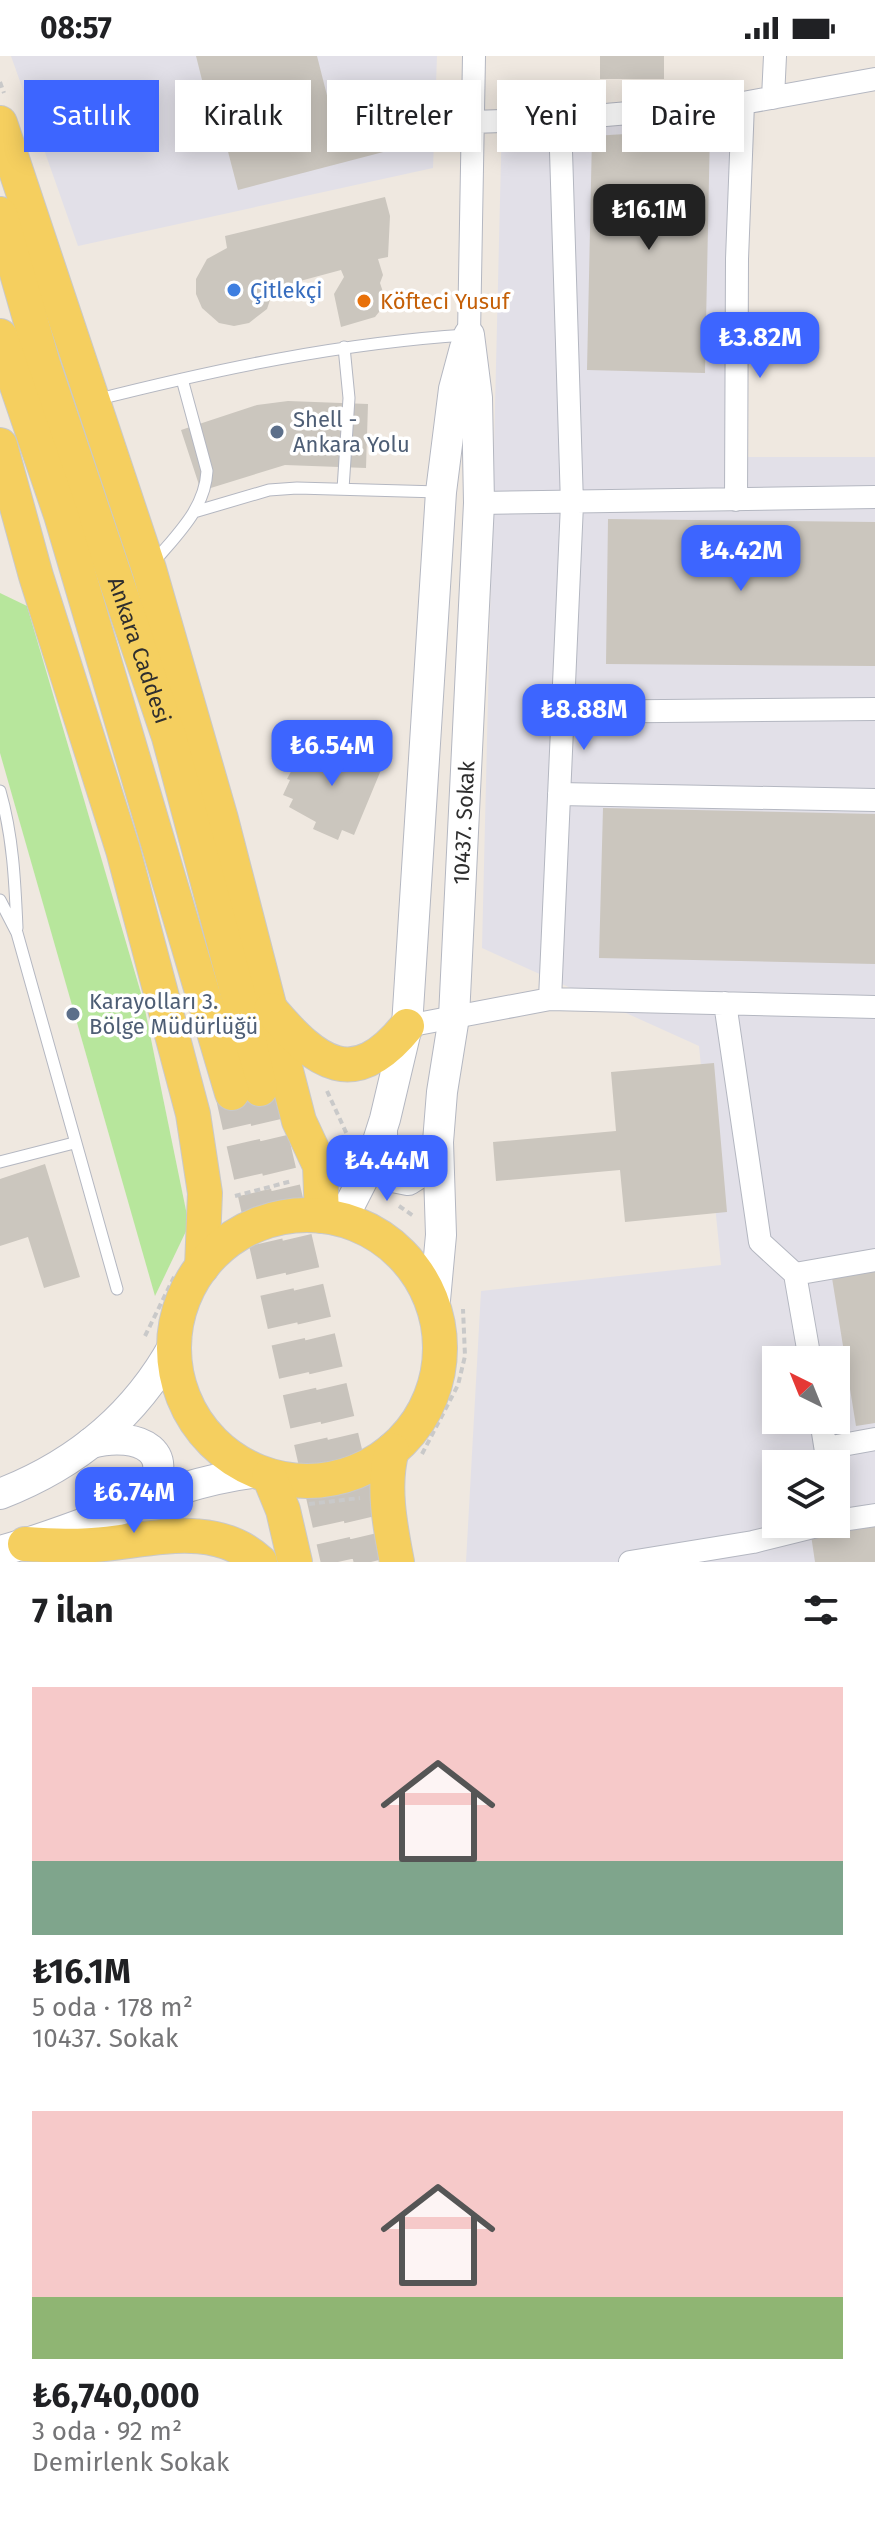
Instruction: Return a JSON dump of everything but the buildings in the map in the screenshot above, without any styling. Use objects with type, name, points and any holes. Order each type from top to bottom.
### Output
[{"type":"main road","points":[[0,123],[149,569],[221,819],[299,1121],[320,1166],[332,1218]]},
{"type":"main road","name":"Ankara Caddesi","points":[[0,214],[43,364],[169,737],[240,1002],[246,1091],[61,515],[0,336]]},
{"type":"main road","points":[[0,445],[16,531],[127,865],[193,1114],[205,1203],[191,1266],[185,1296],[179,1312],[157,1345],[194,1419],[234,1460],[264,1474],[306,1481],[334,1478],[360,1469],[392,1450],[420,1416],[430,1397],[439,1354],[434,1311],[418,1276],[393,1247],[369,1231],[332,1218],[283,1218],[247,1230],[191,1266]]},
{"type":"main road","points":[[267,1004],[308,1049],[328,1061],[342,1064],[359,1064],[375,1058],[390,1047],[407,1026]]},
{"type":"main road","points":[[392,1450],[386,1470],[397,1562]]},
{"type":"main road","points":[[264,1474],[283,1510],[295,1562]]},
{"type":"main road","points":[[12,1548],[94,1545],[193,1536],[229,1542],[260,1562]]},
{"type":"street","name":"10437. Sokak","points":[[473,80],[474,56]]},
{"type":"street","points":[[773,98],[775,56]]},
{"type":"street","points":[[744,103],[875,79]]},
{"type":"street","name":"10437. Sokak","points":[[434,1311],[441,1235],[438,1153],[442,1092],[454,1017],[479,503],[477,398],[469,335],[472,152]]},
{"type":"street","points":[[550,999],[572,504],[561,152]]},
{"type":"street","points":[[736,500],[737,259],[741,152]]},
{"type":"street","name":"10437. Sokak","points":[[332,1218],[371,1163],[407,1026],[441,492],[454,389],[469,335]]},
{"type":"street","points":[[479,503],[572,504],[875,497]]},
{"type":"street","points":[[563,712],[875,709]]},
{"type":"street","points":[[559,794],[875,800]]},
{"type":"street","points":[[407,1026],[550,999],[875,1007]]},
{"type":"street","points":[[725,1003],[760,1242],[795,1274],[808,1346]]},
{"type":"street","points":[[381,1130],[383,1161],[393,1177],[408,1180],[438,1153]]},
{"type":"street","points":[[795,1274],[875,1260]]},
{"type":"street","points":[[0,1494],[42,1476],[108,1430],[135,1403],[160,1371],[157,1345]]},
{"type":"street","points":[[91,1443],[128,1438],[149,1447],[158,1467],[157,1479],[143,1501]]},
{"type":"street","points":[[844,1450],[875,1439]]},
{"type":"street","points":[[12,1548],[214,1478],[264,1474]]},
{"type":"street","points":[[850,1519],[875,1515]]},
{"type":"street","points":[[630,1562],[755,1552],[790,1538]]},
{"type":"lane","points":[[94,400],[275,358],[344,347],[469,335]]},
{"type":"lane","points":[[343,489],[349,398],[344,347]]},
{"type":"lane","points":[[149,569],[194,512],[206,485],[207,471],[182,379]]},
{"type":"lane","points":[[194,512],[269,490],[441,492]]},
{"type":"lane","points":[[0,791],[8,818],[17,933]]},
{"type":"lane","points":[[0,900],[17,933],[117,1289]]},
{"type":"lane","points":[[0,1162],[74,1143]]},
{"type":"path","points":[[205,1203],[305,1178],[320,1166]]},
{"type":"path","points":[[157,1345],[191,1266]]},
{"type":"path","points":[[283,1510],[296,1505],[388,1494]]},
{"type":"shaded area","points":[[11,56],[437,56],[436,80],[327,80],[327,152],[434,152],[433,168],[78,246],[45,152],[159,152],[159,80],[24,80],[24,93]]},
{"type":"shaded area","points":[[622,109],[622,152],[733,152],[736,254],[734,457],[875,457],[875,1562],[466,1562],[481,1291],[721,1265],[699,1046],[482,948],[501,152],[606,152],[606,110]]},
{"type":"green space","points":[[0,593],[27,606],[143,1000],[189,1225],[155,1296],[0,753]]},
{"type":"tunnel","points":[[260,1089],[371,1562]]},
{"type":"tunnel","points":[[232,1093],[338,1562]]},
{"type":"place","name":"Çitlekçi","points":[[234,290]]},
{"type":"place","name":"Köfteci Yusuf","points":[[364,301]]},
{"type":"place","name":"Shell - Ankara Yolu","points":[[277,432]]},
{"type":"place","name":"Karayolları 3. Bölge Müdürlüğü","points":[[73,1014]]}]
